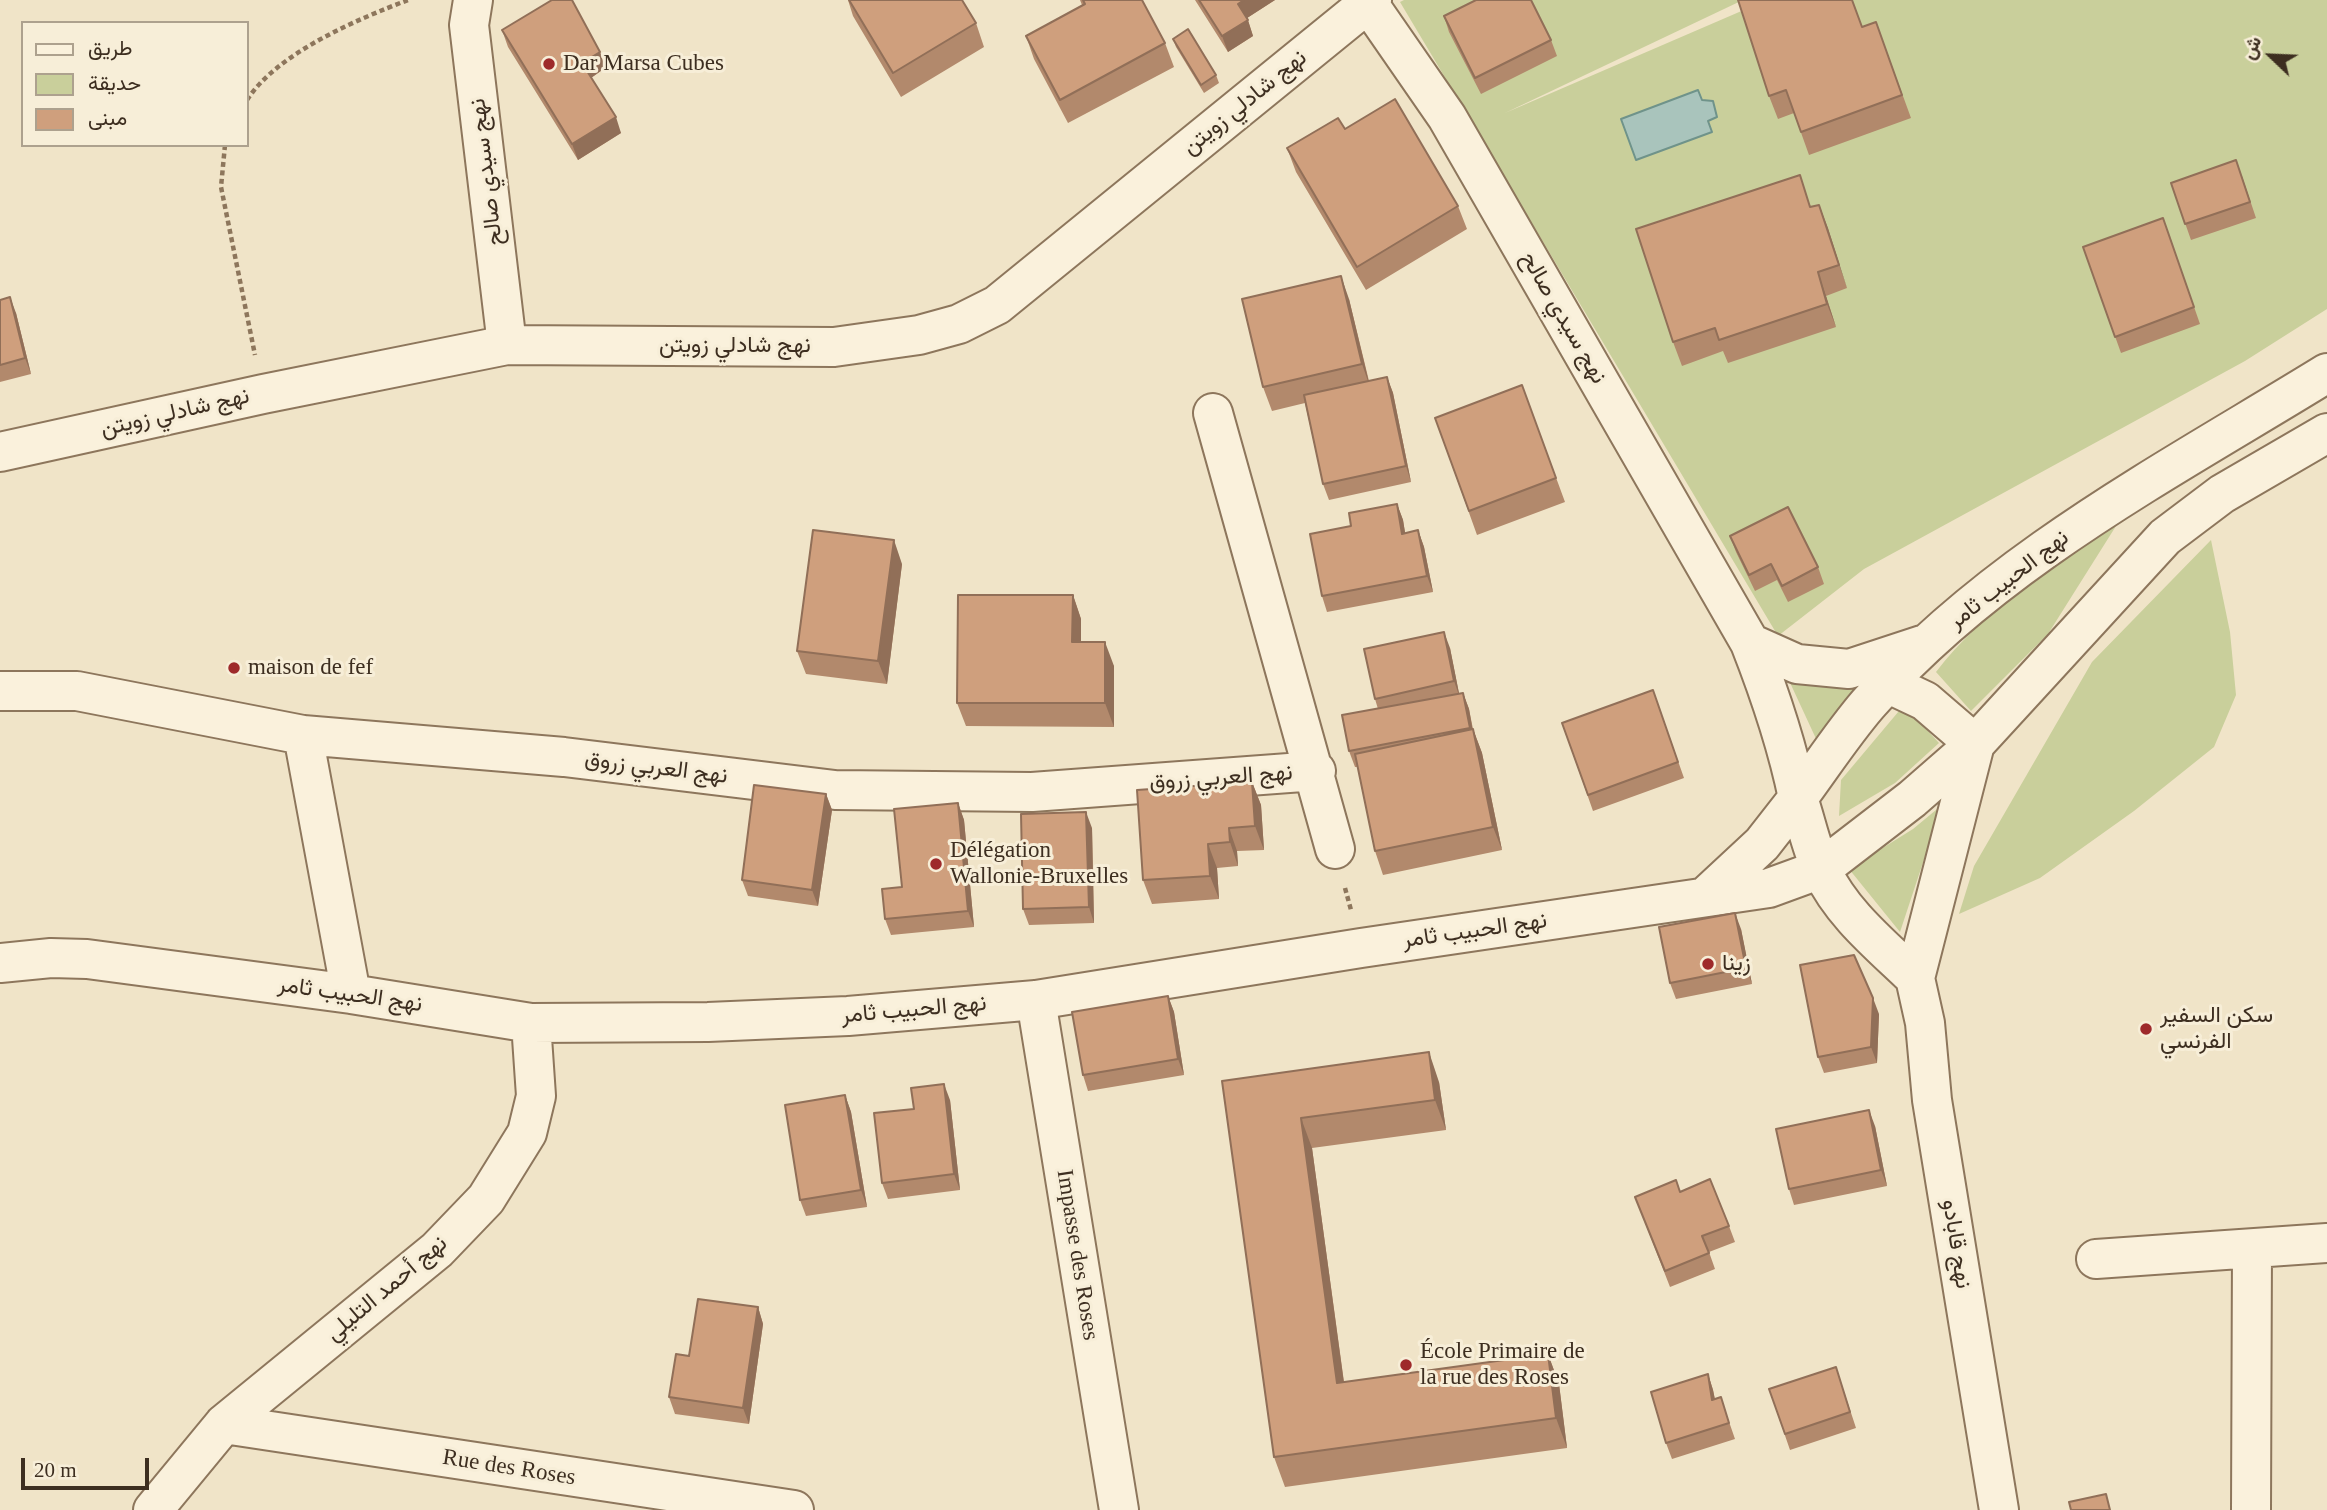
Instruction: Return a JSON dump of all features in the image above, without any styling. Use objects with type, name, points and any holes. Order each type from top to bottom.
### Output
[{"type":"street","name":"نهج سيدي صالح","points":[[473,0],[469,25],[507,345]]},
{"type":"street","name":"نهج سيدي صالح","points":[[1369,1],[1447,117],[1750,643],[1788,752],[1798,797]]},
{"type":"street","name":"نهج شادلي زويتن","points":[[0,452],[263,394],[507,345],[834,347],[919,335],[959,324],[997,305],[1369,1]]},
{"type":"street","name":"نهج الحبيب ثامر","points":[[1705,897],[1762,844],[1868,704],[1931,643],[2012,573],[2056,541],[2327,373]]},
{"type":"street","name":"نهج العربي زروق","points":[[1213,413],[1316,771],[1335,849]]},
{"type":"street","name":"نهج الحبيب ثامر","points":[[0,963],[51,958],[87,959],[351,994],[531,1023],[708,1022],[834,1017],[1036,1000],[1361,948],[1769,888],[1821,869],[1912,799],[1975,744],[2165,537],[2222,494],[2327,433]]},
{"type":"street","points":[[1750,643],[1797,664],[1849,670],[1931,643]]},
{"type":"street","points":[[1889,684],[1925,701],[1975,744],[1915,978]]},
{"type":"street","name":"نهج العربي زروق","points":[[0,691],[78,691],[303,735],[564,757],[835,790],[1032,792],[1316,771]]},
{"type":"street","points":[[303,735],[351,994]]},
{"type":"street","points":[[1798,797],[1821,869],[1847,910],[1915,978]]},
{"type":"street","name":"نهج قابادو","points":[[1915,978],[1925,1023],[1932,1100],[1999,1510]]},
{"type":"street","name":"Impasse des Roses","points":[[1036,1000],[1119,1510]]},
{"type":"street","name":"نهج أحمد التليلي","points":[[153,1510],[225,1424],[437,1250],[486,1199],[527,1133],[537,1096],[531,1023]]},
{"type":"street","points":[[2096,1259],[2327,1243]]},
{"type":"street","points":[[2250,1510],[2252,1248]]},
{"type":"street","name":"Rue des Roses","points":[[225,1424],[621,1498],[794,1510]]},
{"type":"path","points":[[248,99],[284,63],[348,23],[408,0]]},
{"type":"path","points":[[224,147],[221,160],[221,187],[263,394]]},
{"type":"path","points":[[1335,849],[1361,948]]},
{"type":"green space","points":[[1743,0],[1505,113],[1767,0],[2327,0],[2327,309],[2245,361],[1864,569],[1778,636],[1400,2]]},
{"type":"green space","points":[[2116,526],[2048,634],[1971,711],[1936,672],[1975,629],[2019,591]]},
{"type":"green space","points":[[2211,540],[2230,632],[2236,695],[2214,747],[2134,811],[2040,878],[1959,914],[1974,866],[2092,662]]},
{"type":"green space","points":[[1786,674],[1858,685],[1818,743]]},
{"type":"green space","points":[[1904,705],[1939,743],[1895,783],[1839,816],[1841,780]]},
{"type":"green space","points":[[1942,805],[1900,932],[1849,869],[1913,829]]},
{"type":"water","points":[[1698,90],[1702,100],[1713,101],[1717,117],[1708,121],[1712,132],[1636,160],[1621,119]]},
{"type":"building","points":[[552,0],[572,0],[600,52],[582,63],[616,117],[572,144],[502,30]]},
{"type":"building","points":[[849,0],[962,0],[976,23],[893,73]]},
{"type":"building","points":[[1083,0],[1142,0],[1165,43],[1060,100],[1026,36],[1085,4]]},
{"type":"building","points":[[1199,0],[1244,0],[1238,4],[1248,20],[1222,36]]},
{"type":"building","points":[[1476,0],[1531,0],[1551,40],[1475,78],[1444,16]]},
{"type":"building","points":[[1738,0],[1852,0],[1862,27],[1876,22],[1902,95],[1801,132],[1786,90],[1769,96]]},
{"type":"building","points":[[1188,29],[1216,75],[1201,85],[1173,39]]},
{"type":"building","points":[[1395,99],[1458,206],[1357,267],[1287,148],[1338,118],[1345,129]]},
{"type":"building","points":[[2236,160],[2250,202],[2185,224],[2171,183]]},
{"type":"building","points":[[1800,175],[1810,207],[1819,205],[1839,265],[1818,272],[1827,304],[1719,340],[1715,328],[1673,342],[1636,229]]},
{"type":"building","points":[[2163,218],[2194,307],[2115,337],[2083,247]]},
{"type":"building","points":[[1341,276],[1362,364],[1263,387],[1242,299]]},
{"type":"building","points":[[10,297],[25,358],[0,365],[0,300]]},
{"type":"building","points":[[1387,377],[1406,466],[1323,484],[1304,395]]},
{"type":"building","points":[[1522,385],[1556,478],[1469,511],[1435,418]]},
{"type":"building","points":[[1397,504],[1402,534],[1418,530],[1427,576],[1322,596],[1310,534],[1351,526],[1349,513]]},
{"type":"building","points":[[1788,507],[1818,567],[1782,586],[1771,564],[1749,575],[1730,536]]},
{"type":"building","points":[[813,530],[894,540],[878,661],[797,651]]},
{"type":"building","points":[[958,595],[1073,595],[1072,642],[1105,642],[1105,703],[957,703]]},
{"type":"building","points":[[1444,632],[1454,681],[1375,699],[1364,649]]},
{"type":"building","points":[[1653,690],[1678,762],[1588,795],[1562,723]]},
{"type":"building","points":[[1463,693],[1470,728],[1349,751],[1342,715]]},
{"type":"building","points":[[1473,729],[1493,827],[1375,851],[1355,754]]},
{"type":"building","points":[[1252,782],[1255,826],[1229,828],[1230,842],[1208,844],[1210,876],[1143,880],[1137,790]]},
{"type":"building","points":[[754,785],[826,794],[812,890],[742,880]]},
{"type":"building","name":"Délégation Wallonie-Bruxelles","points":[[958,803],[968,911],[885,919],[882,889],[902,887],[894,809]]},
{"type":"building","points":[[1086,812],[1089,907],[1023,909],[1021,814]]},
{"type":"building","name":"زينا","points":[[1735,913],[1746,968],[1670,983],[1659,927]]},
{"type":"building","points":[[1854,955],[1873,998],[1871,1047],[1818,1057],[1800,965]]},
{"type":"building","points":[[1168,996],[1178,1059],[1083,1075],[1072,1012]]},
{"type":"building","points":[[1429,1052],[1435,1100],[1301,1118],[1337,1383],[1548,1354],[1556,1418],[1274,1457],[1222,1081]]},
{"type":"building","points":[[944,1084],[954,1174],[882,1183],[874,1113],[914,1109],[911,1088]]},
{"type":"building","points":[[845,1095],[861,1190],[800,1200],[785,1105]]},
{"type":"building","points":[[1869,1110],[1881,1170],[1789,1189],[1776,1129]]},
{"type":"building","points":[[1710,1179],[1729,1226],[1702,1236],[1709,1253],[1665,1271],[1635,1197],[1676,1180],[1680,1192]]},
{"type":"building","points":[[698,1299],[758,1307],[743,1408],[669,1397],[676,1354],[689,1356]]},
{"type":"building","points":[[1836,1367],[1850,1412],[1785,1434],[1769,1389]]},
{"type":"building","points":[[1708,1374],[1712,1400],[1721,1397],[1729,1423],[1666,1443],[1651,1392]]},
{"type":"building","points":[[2106,1494],[2110,1510],[2071,1510],[2069,1502]]},
{"type":"place","name":"Dar Marsa Cubes","points":[[549,64]]},
{"type":"place","name":"maison de fef","points":[[234,668]]},
{"type":"place","name":"Délégation Wallonie-Bruxelles","points":[[936,864]]},
{"type":"place","name":"زينا","points":[[1708,964]]},
{"type":"place","name":"سكن السفير الفرنسي","points":[[2146,1029]]},
{"type":"place","name":"École Primaire de la rue des Roses","points":[[1406,1365]]}]
